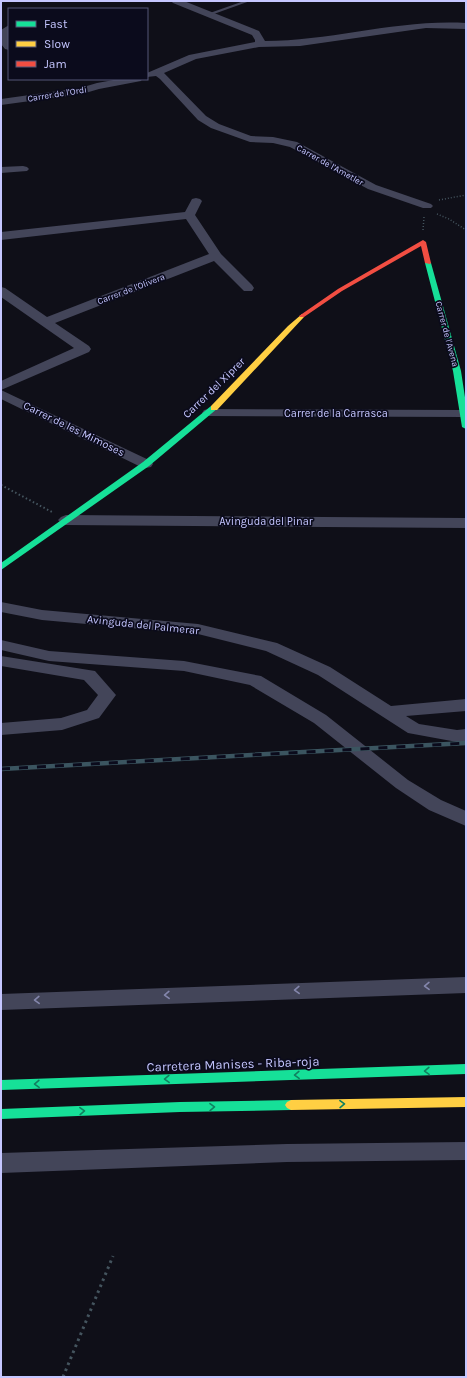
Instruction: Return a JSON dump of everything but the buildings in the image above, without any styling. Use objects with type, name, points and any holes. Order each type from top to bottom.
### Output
[{"type":"street","points":[[176,1],[256,33],[260,40],[259,44]]},
{"type":"street","points":[[152,74],[193,57],[259,44],[274,45],[332,40],[419,26],[466,26]]},
{"type":"street","points":[[8,29],[4,32],[3,40],[8,46]]},
{"type":"street","name":"Carrer de l'Ametler","points":[[152,74],[164,77],[202,118],[215,126],[250,139],[273,140],[293,144],[372,187],[427,206]]},
{"type":"street","name":"Carrer de l'Ordi","points":[[1,102],[82,92],[93,88],[132,80]]},
{"type":"street","points":[[82,82],[93,88]]},
{"type":"street","points":[[1,170],[23,169]]},
{"type":"street","points":[[189,215],[196,201]]},
{"type":"street","points":[[1,236],[189,215]]},
{"type":"street","points":[[189,215],[216,256],[248,288]]},
{"type":"street","name":"Carrer del Xiprer","points":[[1,567],[146,464],[209,413],[257,364],[277,340],[305,313],[340,290],[423,242]]},
{"type":"street","name":"Carrer de l'Avena","points":[[423,242],[457,371],[465,420]]},
{"type":"street","name":"Carrer de l'Olivera","points":[[45,322],[216,256]]},
{"type":"street","points":[[1,291],[84,349],[1,386]]},
{"type":"street","name":"Carrer de les Mimoses","points":[[1,394],[146,464]]},
{"type":"street","name":"Carrer de la Carrasca","points":[[209,413],[465,420]]},
{"type":"street","name":"Avinguda del Pinar","points":[[66,520],[466,523]]},
{"type":"street","name":"Avinguda del Palmerar","points":[[1,608],[42,615],[198,629],[271,647],[324,670],[414,729],[456,736],[466,735]]},
{"type":"street","points":[[1,645],[49,656],[184,666],[255,680],[320,719],[402,784],[435,805],[466,819]]},
{"type":"street","points":[[1,661],[89,675],[107,695],[93,714],[62,724],[1,728]]},
{"type":"street","points":[[388,712],[466,705]]},
{"type":"street","points":[[1,1002],[387,986],[466,985]]},
{"type":"street","name":"Carretera Manises - Riba-roja","points":[[1,1085],[466,1069]]},
{"type":"street","points":[[1,1114],[188,1107],[466,1102]]},
{"type":"street","points":[[1,1163],[287,1152],[466,1151]]},
{"type":"lane","points":[[209,14],[248,1]]},
{"type":"path","points":[[436,214],[449,218],[466,230]]},
{"type":"path","points":[[1,485],[66,520]]},
{"type":"path","points":[[63,1377],[113,1256]]},
{"type":"railway","points":[[1,769],[466,743]]},
{"type":"traffic: fast","points":[[428,263],[457,371],[466,427]]},
{"type":"traffic: fast","points":[[1,567],[146,464],[214,408]]},
{"type":"traffic: fast","points":[[1,1085],[466,1069]]},
{"type":"traffic: fast","points":[[1,1114],[180,1107],[291,1105]]},
{"type":"traffic: slow","points":[[214,408],[302,316]]},
{"type":"traffic: slow","points":[[291,1105],[466,1102]]},
{"type":"traffic: jam","points":[[302,316],[340,290],[423,242],[428,263]]}]
